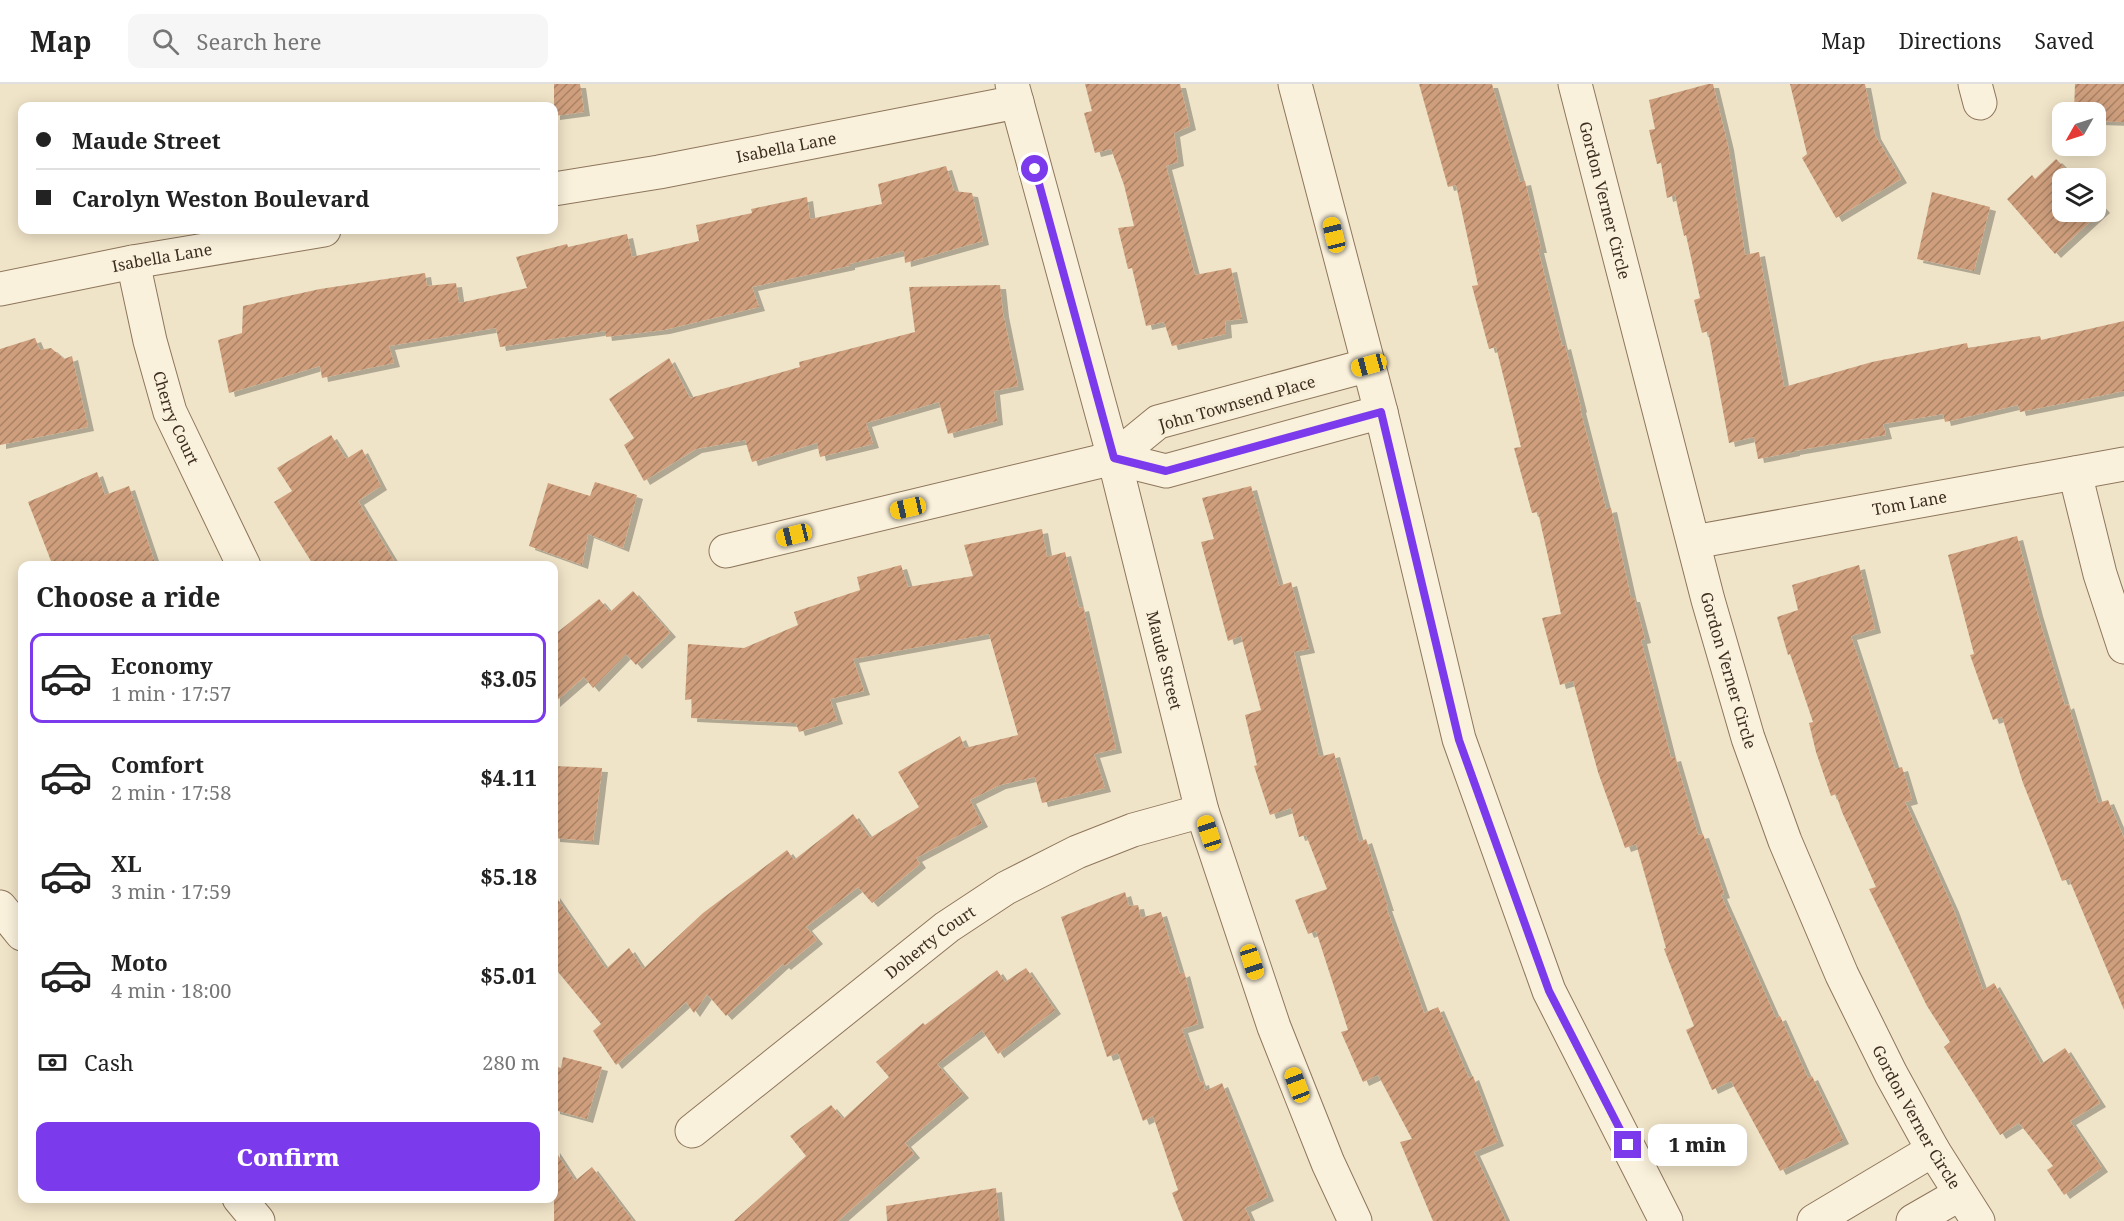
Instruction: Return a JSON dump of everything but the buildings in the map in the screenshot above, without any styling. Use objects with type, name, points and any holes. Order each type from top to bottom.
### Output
[{"type":"street","points":[[1295,84],[1381,412],[1459,740],[1549,991],[1666,1221]]},
{"type":"street","name":"Gordon Verner Circle","points":[[1575,84],[1708,600],[1748,738],[1785,841],[1842,975],[1891,1074],[1933,1150],[1978,1221]]},
{"type":"street","name":"Isabella Lane","points":[[558,188],[659,172],[1015,93]]},
{"type":"street","name":"Maude Street","points":[[1015,93],[1114,458],[1202,811],[1274,1027],[1328,1163],[1355,1221]]},
{"type":"street","name":"Isabella Lane","points":[[0,289],[133,262],[300,234]]},
{"type":"street","name":"Cherry Court","points":[[133,262],[150,341],[170,412],[242,561]]},
{"type":"street","name":"John Townsend Place","points":[[726,551],[1114,458],[1158,422],[1369,365]]},
{"type":"street","name":"John Townsend Place","points":[[1114,458],[1166,471],[1381,412]]},
{"type":"street","name":"Tom Lane","points":[[1694,542],[2124,464]]},
{"type":"street","points":[[2075,473],[2100,574],[2124,647]]},
{"type":"street","name":"Doherty Court","points":[[692,1131],[947,927],[1006,888],[1077,852],[1114,837],[1202,811]]},
{"type":"street","points":[[0,907],[18,929]]},
{"type":"street","points":[[1814,1221],[1933,1150]]},
{"type":"street","points":[[1912,1221],[1960,1194]]},
{"type":"street","points":[[243,1203],[258,1221]]},
{"type":"route","points":[[1035,169],[1114,458],[1166,471],[1381,412],[1459,740],[1549,991],[1628,1145]]}]
